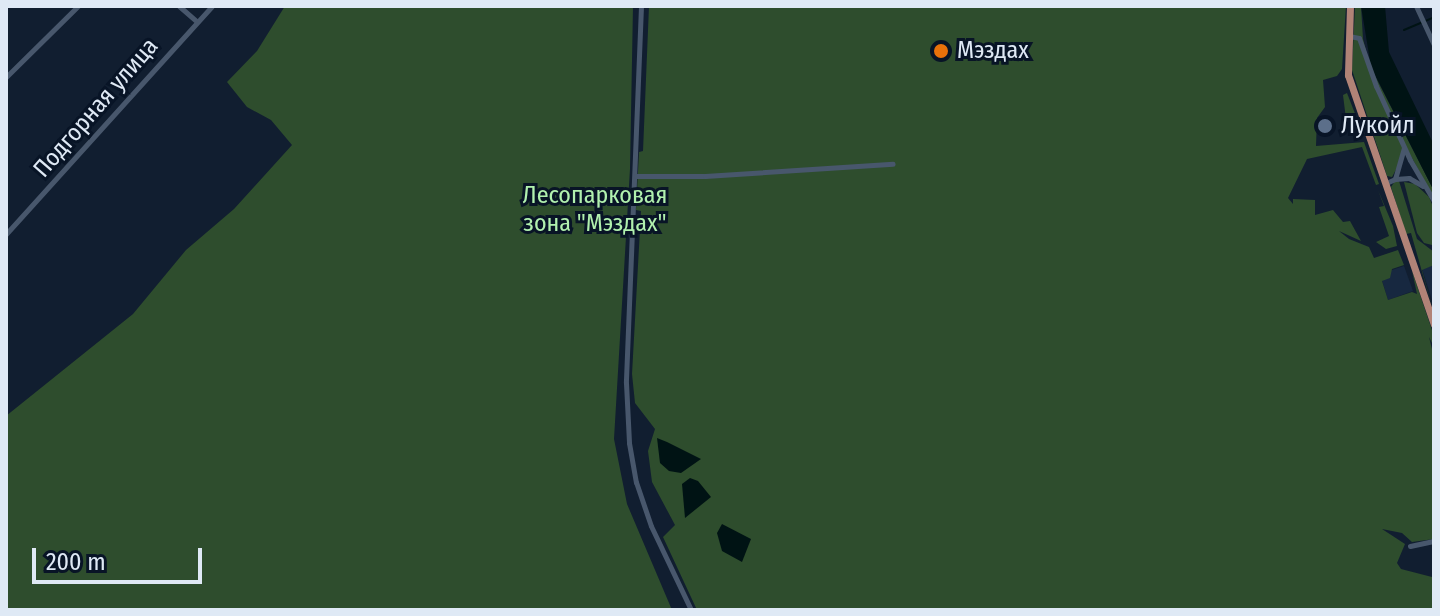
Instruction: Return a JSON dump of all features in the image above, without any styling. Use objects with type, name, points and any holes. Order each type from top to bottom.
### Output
[{"type":"main road","points":[[1350,6],[1348,75],[1434,325]]},
{"type":"street","points":[[6,77],[78,6]]},
{"type":"street","points":[[179,6],[196,21]]},
{"type":"street","name":"Подгорная улица","points":[[6,234],[212,6]]},
{"type":"street","points":[[641,6],[626,383],[629,443],[636,482],[651,526],[691,610]]},
{"type":"street","points":[[1416,6],[1434,45]]},
{"type":"street","points":[[1348,36],[1359,38],[1376,86],[1434,201]]},
{"type":"street","points":[[1395,179],[1404,144]]},
{"type":"street","points":[[636,176],[705,176],[893,164]]},
{"type":"street","points":[[1385,184],[1395,179],[1409,178],[1427,189]]},
{"type":"street","points":[[1410,546],[1434,541]]},
{"type":"shaded area","points":[[1361,6],[1385,6],[1389,52],[1434,145],[1434,191],[1371,67]]},
{"type":"shaded area","points":[[1434,265],[1434,306],[1422,269]]},
{"type":"shaded area","points":[[1404,266],[1413,291],[1388,300],[1380,274]]},
{"type":"shaded area","points":[[657,438],[701,459],[681,473],[669,471],[660,463]]},
{"type":"shaded area","points":[[690,478],[698,481],[711,497],[685,518],[682,484]]},
{"type":"shaded area","points":[[722,524],[751,539],[742,562],[722,551],[717,533]]},
{"type":"green space","name":"Лесопарковая зона \"Мэздах\"","points":[[285,6],[633,6],[630,169],[614,439],[627,504],[672,610],[6,610],[6,416],[133,314],[186,250],[234,209],[292,145],[271,120],[247,107],[227,82],[257,51]]},
{"type":"green space","points":[[649,6],[1346,6],[1342,69],[1337,76],[1323,80],[1325,107],[1317,118],[1316,146],[1364,142],[1379,184],[1376,185],[1362,147],[1307,159],[1288,198],[1293,204],[1293,199],[1315,200],[1315,215],[1333,210],[1343,222],[1350,221],[1361,241],[1339,231],[1369,247],[1374,258],[1398,250],[1404,265],[1392,269],[1390,278],[1382,281],[1388,300],[1412,292],[1417,294],[1412,271],[1434,336],[1434,347],[1429,337],[1434,357],[1434,539],[1412,542],[1402,533],[1382,529],[1405,544],[1397,563],[1401,569],[1432,577],[1434,610],[697,610],[663,537],[675,525],[652,482],[648,451],[655,429],[635,403],[632,374],[641,211],[636,210],[639,152],[643,151]]},
{"type":"green space","points":[[1355,6],[1361,6],[1363,39],[1370,66],[1434,191],[1434,198],[1407,149],[1392,177],[1387,176],[1352,70]]},
{"type":"green space","points":[[1347,93],[1361,134],[1350,128],[1346,119],[1343,95]]},
{"type":"green space","points":[[1399,181],[1417,239],[1434,252],[1434,265],[1422,270],[1434,314],[1411,233],[1406,234],[1391,187]]},
{"type":"green space","points":[[1404,182],[1415,184],[1429,197],[1434,209],[1432,245],[1424,243],[1417,233]]},
{"type":"green space","points":[[1378,190],[1393,226],[1397,246],[1386,249],[1376,242],[1389,236],[1379,207],[1384,206]]},
{"type":"waterway","points":[[1404,30],[1434,17]]},
{"type":"place","name":"Мэздах","points":[[941,51]]},
{"type":"place","name":"Лукойл","points":[[1325,126]]}]
